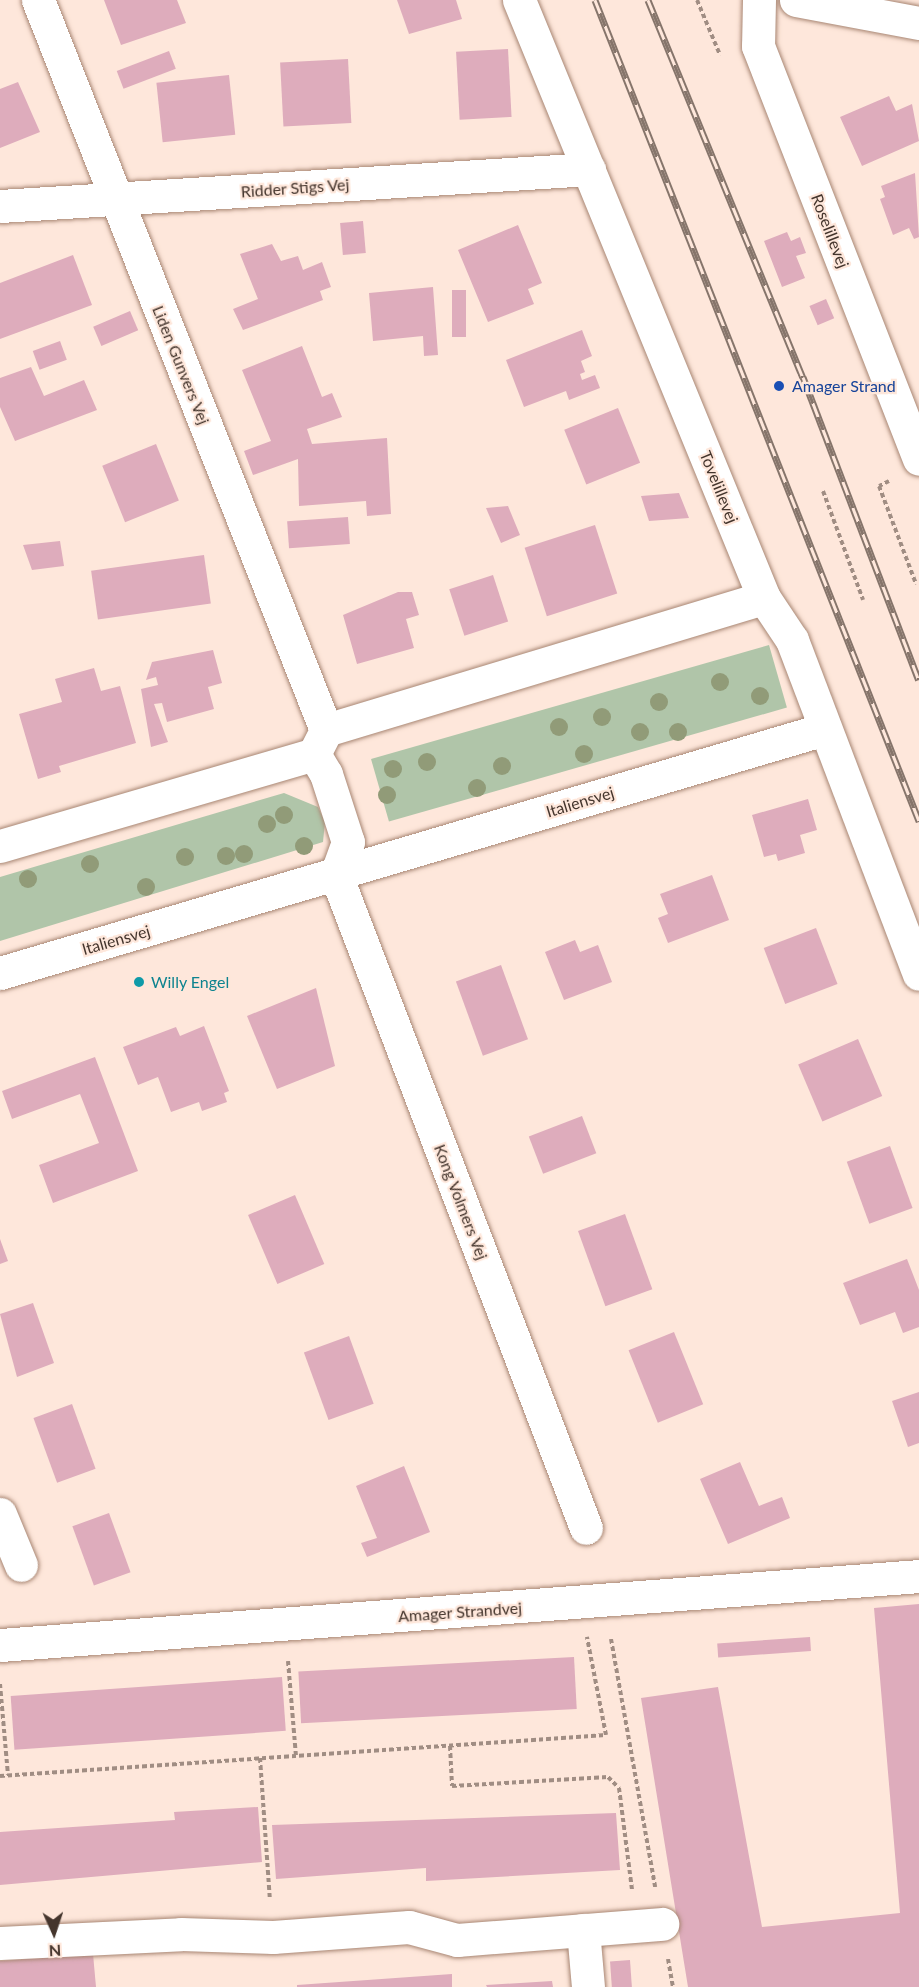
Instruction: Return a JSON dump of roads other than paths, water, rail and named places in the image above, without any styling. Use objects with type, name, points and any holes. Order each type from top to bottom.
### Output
[{"type":"street","name":"Liden Gunvers Vej","points":[[38,0],[116,199],[320,742]]},
{"type":"street","name":"Tovelillevej","points":[[519,0],[764,598],[792,640],[919,974]]},
{"type":"street","name":"Roselillevej","points":[[759,0],[758,46],[919,459]]},
{"type":"street","points":[[796,0],[919,23]]},
{"type":"street","name":"Ridder Stigs Vej","points":[[0,206],[589,169]]},
{"type":"street","points":[[0,846],[764,598]]},
{"type":"street","name":"Italiensvej","points":[[0,973],[336,876],[825,729]]},
{"type":"street","points":[[320,742],[326,774],[348,842],[336,876]]},
{"type":"street","name":"Kong Volmers Vej","points":[[336,876],[586,1528]]},
{"type":"street","points":[[0,1514],[21,1565]]},
{"type":"street","name":"Amager Strandvej","points":[[0,1645],[580,1604],[919,1576]]},
{"type":"street","points":[[0,1943],[181,1934],[273,1937],[409,1927],[457,1940],[662,1924]]},
{"type":"street","points":[[583,1930],[588,1987]]},
{"type":"railway","points":[[595,0],[919,821]]},
{"type":"railway","points":[[648,0],[803,377],[919,680]]},
{"type":"place","name":"Amager Strand","points":[[779,386]]},
{"type":"place","name":"Willy Engel","points":[[139,982]]}]
